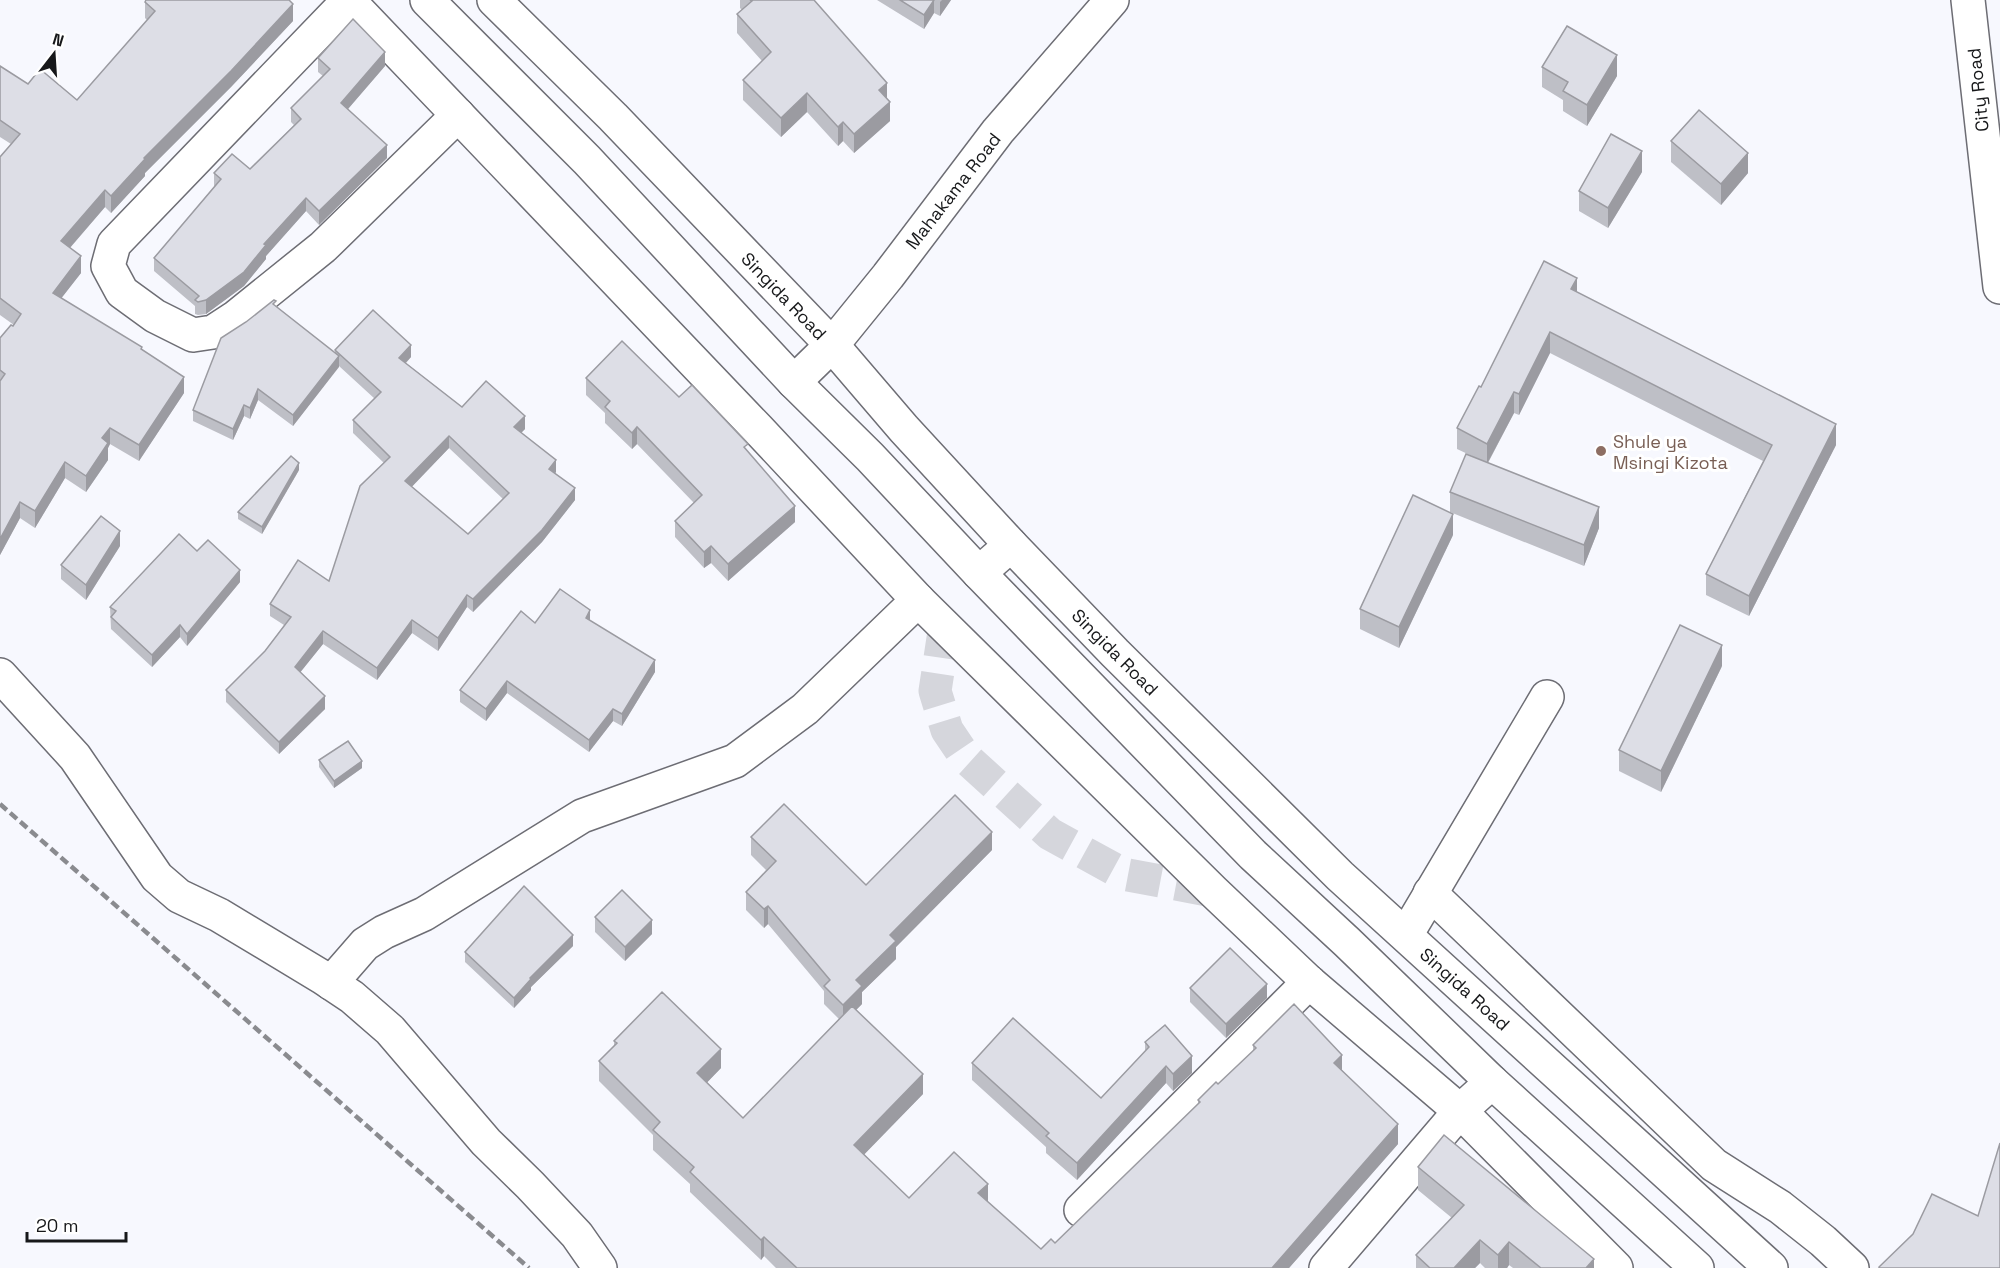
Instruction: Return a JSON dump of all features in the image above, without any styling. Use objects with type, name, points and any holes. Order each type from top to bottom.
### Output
[{"type":"main road","points":[[458,115],[323,247],[236,317],[213,332],[193,335],[155,316],[122,292],[108,266],[114,244],[348,0],[458,115],[758,429],[918,600],[1213,891],[1309,981],[1460,1111],[1616,1268]]},
{"type":"main road","points":[[427,0],[587,160],[794,382],[870,457],[979,573],[1253,855],[1492,1082],[1696,1268]]},
{"type":"main road","name":"Singida Road","points":[[494,0],[613,117],[832,345],[904,429],[1115,653],[1340,876],[1771,1268]]},
{"type":"main road","name":"Mahakama Road","points":[[794,382],[832,345],[999,131],[1112,0]]},
{"type":"main road","name":"City Road","points":[[1968,0],[2000,282]]},
{"type":"main road","points":[[979,573],[1011,545]]},
{"type":"main road","points":[[331,983],[365,944],[384,932],[423,914],[582,816],[735,761],[805,709],[918,600]]},
{"type":"main road","points":[[0,675],[75,757],[157,877],[179,896],[219,915],[331,983],[352,997],[390,1030],[486,1142],[577,1235],[600,1268]]},
{"type":"main road","points":[[1406,935],[1547,696]]},
{"type":"main road","points":[[1430,893],[1714,1166],[1780,1208],[1823,1240],[1852,1268]]},
{"type":"main road","points":[[1081,1210],[1309,981]]},
{"type":"main road","points":[[1326,1268],[1460,1111],[1492,1082]]},
{"type":"building","points":[[146,0],[289,0],[293,4],[231,71],[144,158],[111,196],[105,190],[61,241],[81,256],[53,293],[142,347],[141,349],[184,377],[139,445],[110,428],[102,438],[108,443],[86,476],[65,462],[35,511],[20,502],[0,539],[0,381],[5,374],[0,370],[0,338],[11,325],[13,326],[21,314],[0,298],[0,157],[20,134],[0,120],[0,66],[28,84],[40,69],[77,100],[155,11],[145,2]]},
{"type":"building","points":[[750,0],[814,0],[887,83],[879,90],[890,102],[854,134],[843,122],[838,127],[807,93],[781,118],[743,80],[771,52],[737,14],[752,1]]},
{"type":"building","points":[[900,0],[934,0],[924,15]]},
{"type":"building","points":[[353,19],[385,52],[341,103],[387,145],[319,211],[306,198],[264,244],[266,245],[244,272],[206,300],[198,302],[195,300],[199,296],[154,258],[221,179],[214,173],[232,154],[250,169],[301,119],[291,108],[330,69],[318,58]]},
{"type":"building","points":[[1567,26],[1617,55],[1587,105],[1563,91],[1568,82],[1542,67]]},
{"type":"building","points":[[1699,110],[1748,153],[1721,184],[1671,141]]},
{"type":"building","points":[[1611,134],[1642,151],[1608,208],[1579,191]]},
{"type":"building","points":[[1544,261],[1577,278],[1571,289],[1836,424],[1749,596],[1706,574],[1772,445],[1550,332],[1519,394],[1514,392],[1487,444],[1457,428],[1479,386],[1481,387]]},
{"type":"building","points":[[274,300],[276,301],[273,304],[339,356],[293,415],[258,389],[250,408],[244,405],[233,429],[193,410],[221,338]]},
{"type":"building","points":[[373,310],[411,345],[399,358],[462,407],[486,381],[525,416],[514,427],[556,460],[549,469],[575,488],[542,530],[473,599],[467,595],[438,638],[412,620],[377,668],[323,631],[295,667],[325,696],[279,742],[226,690],[265,651],[291,617],[270,604],[298,560],[329,581],[360,486],[390,457],[353,420],[381,392],[335,350]],"holes":[[[449,436],[509,493],[468,534],[405,481]]]},
{"type":"building","points":[[622,341],[679,397],[692,385],[748,444],[744,447],[795,506],[728,564],[711,546],[704,552],[675,521],[702,495],[637,427],[632,433],[605,407],[610,401],[586,378]]},
{"type":"building","points":[[1466,454],[1599,507],[1584,545],[1450,492]]},
{"type":"building","points":[[291,456],[299,463],[262,527],[238,512]]},
{"type":"building","points":[[1413,495],[1453,514],[1399,627],[1360,609]]},
{"type":"building","points":[[101,516],[120,531],[86,585],[61,565]]},
{"type":"building","points":[[179,534],[197,551],[208,540],[240,570],[187,634],[180,625],[152,655],[111,617],[116,611],[110,607]]},
{"type":"building","points":[[560,589],[590,610],[586,618],[655,660],[622,714],[613,709],[589,740],[507,681],[486,709],[460,690],[521,611],[535,623]]},
{"type":"building","points":[[1680,625],[1722,645],[1661,771],[1619,750]]},
{"type":"building","points":[[348,741],[362,761],[334,781],[319,760]]},
{"type":"building","points":[[955,795],[992,832],[890,935],[896,941],[856,980],[862,986],[843,1005],[824,986],[830,980],[768,906],[764,909],[746,892],[776,861],[751,837],[784,804],[866,885]]},
{"type":"building","points":[[524,886],[573,935],[530,978],[514,998],[465,952]]},
{"type":"building","points":[[622,890],[652,920],[625,947],[595,917]]},
{"type":"building","points":[[1230,948],[1267,984],[1226,1024],[1190,988]]},
{"type":"building","points":[[662,992],[721,1049],[697,1073],[743,1118],[852,1006],[923,1074],[854,1145],[909,1198],[954,1152],[988,1184],[978,1193],[1041,1249],[1051,1239],[1055,1243],[1200,1102],[1198,1100],[1216,1082],[1218,1084],[1256,1048],[1253,1045],[1294,1004],[1342,1055],[1334,1063],[1398,1124],[1272,1268],[797,1268],[764,1237],[761,1240],[690,1172],[694,1167],[653,1130],[660,1122],[599,1061],[617,1043],[614,1041]]},
{"type":"building","points":[[1013,1018],[1101,1098],[1149,1047],[1145,1042],[1165,1025],[1192,1056],[1173,1074],[1166,1066],[1077,1163],[1046,1136],[1049,1133],[972,1063]]},
{"type":"building","points":[[1444,1135],[1594,1259],[1586,1268],[1541,1268],[1509,1242],[1498,1255],[1480,1240],[1454,1268],[1430,1268],[1416,1255],[1464,1205],[1418,1167]]},
{"type":"building","points":[[2000,1143],[2000,1268],[1879,1268],[1913,1234],[1932,1194],[1978,1216]]},
{"type":"tunnel","points":[[945,625],[935,691],[947,730],[966,758],[1050,834],[1123,874],[1213,891]]},
{"type":"railway","points":[[0,804],[529,1268]]},
{"type":"place","name":"Shule ya Msingi Kizota","points":[[1601,451]]}]
